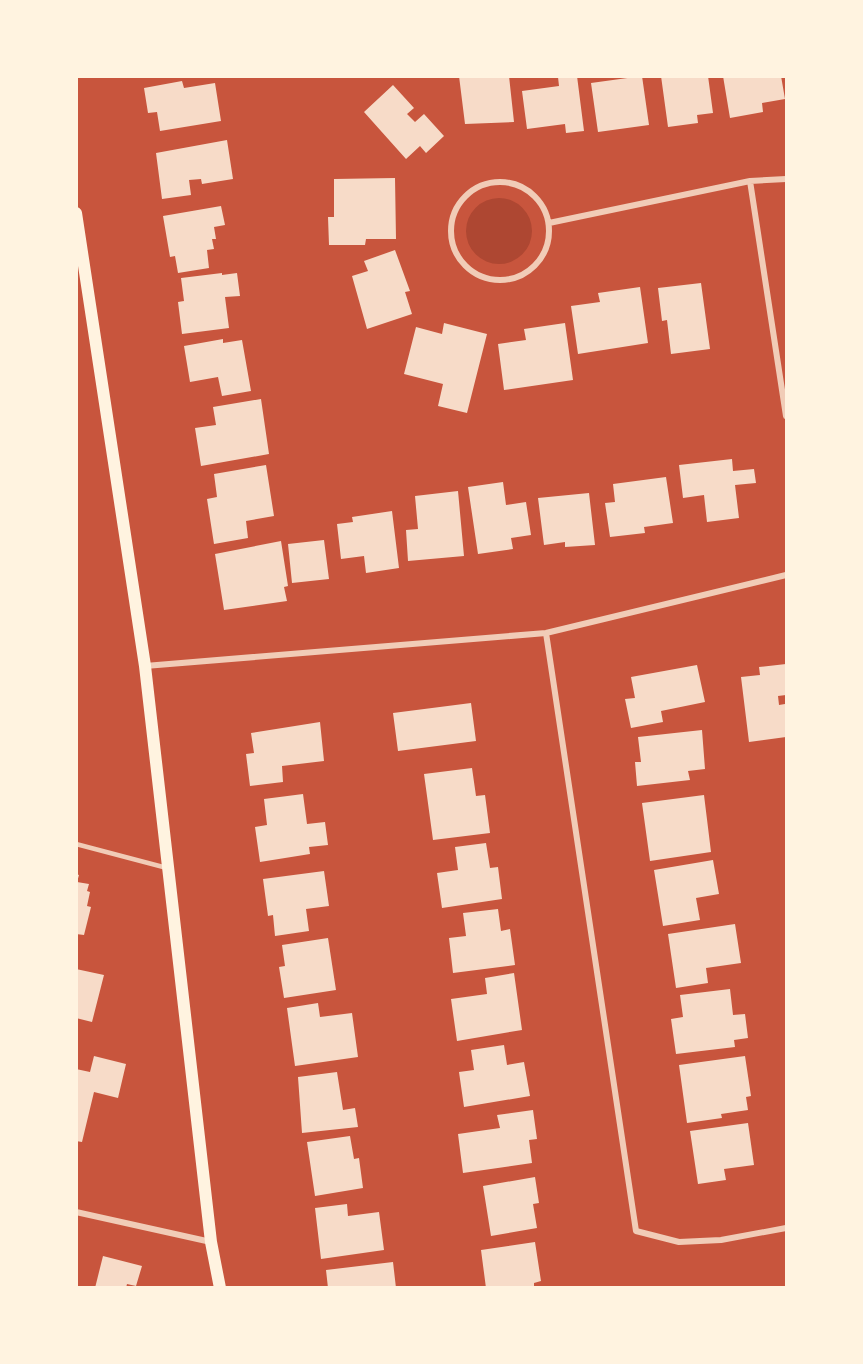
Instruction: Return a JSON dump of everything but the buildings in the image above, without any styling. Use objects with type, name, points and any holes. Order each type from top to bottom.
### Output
[{"type":"main road","points":[[76,213],[145,666],[211,1242],[220,1287]]},
{"type":"street","points":[[549,223],[750,181],[786,179]]},
{"type":"street","points":[[503,181],[519,184],[534,194],[544,207],[549,223],[550,239],[544,254],[534,267],[522,276],[506,280],[490,279],[475,273],[463,264],[454,250],[451,234],[452,218],[459,203],[478,187],[503,181]]},
{"type":"street","points":[[750,181],[786,416]]},
{"type":"street","points":[[145,666],[546,633],[786,575]]},
{"type":"street","points":[[546,633],[636,1231],[679,1242],[721,1240],[786,1228]]},
{"type":"street","points":[[76,1212],[211,1242]]},
{"type":"lane","points":[[76,844],[169,868]]},
{"type":"shaded area","points":[[499,198],[512,200],[527,213],[532,231],[530,244],[517,259],[499,264],[486,262],[471,249],[466,231],[468,218],[481,203]]}]
